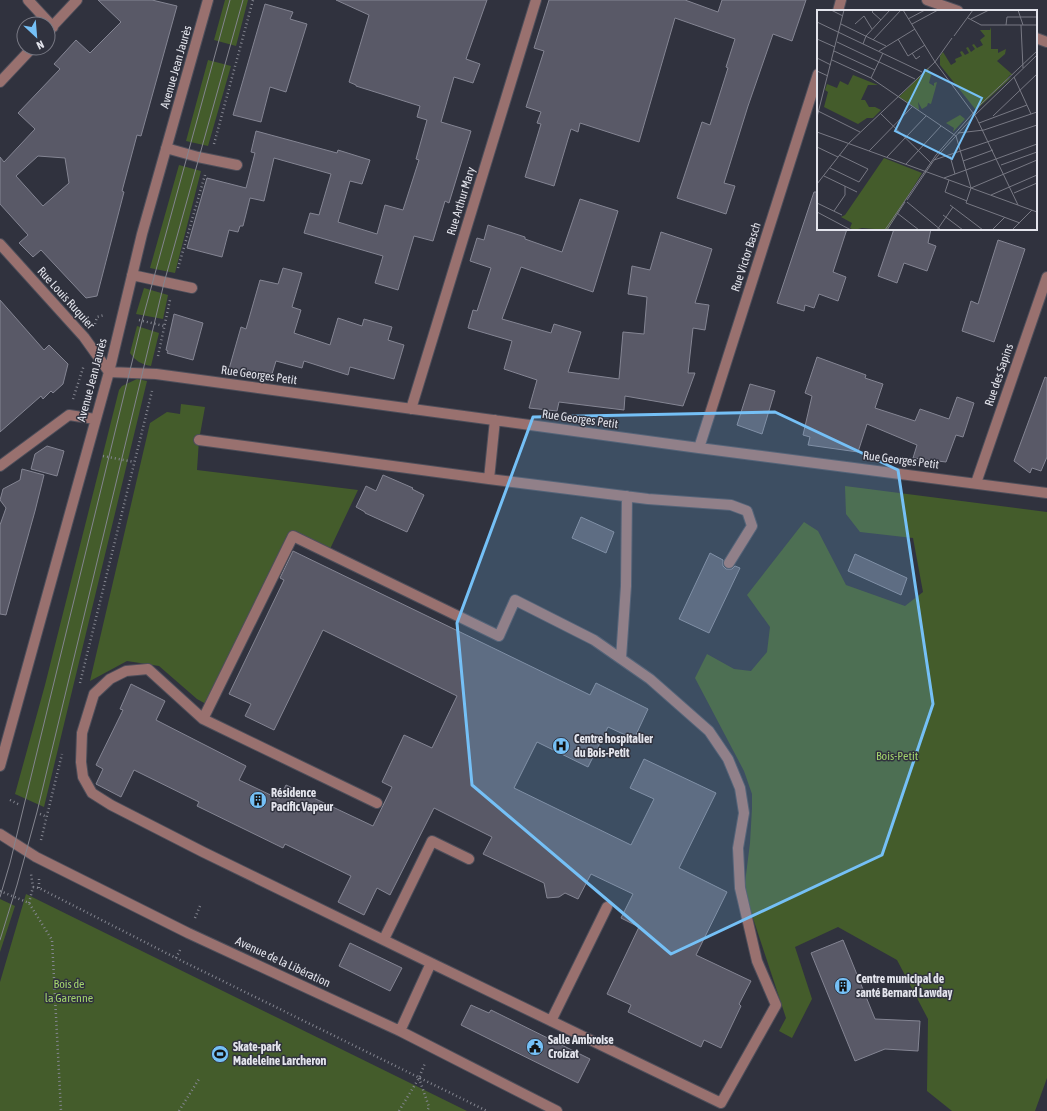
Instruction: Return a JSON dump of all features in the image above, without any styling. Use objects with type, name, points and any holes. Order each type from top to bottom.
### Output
[{"type":"street","points":[[28,0],[40,16]]},
{"type":"street","points":[[56,23],[77,0]]},
{"type":"street","name":"Avenue Jean Jaurès","points":[[0,766],[109,372],[142,234],[208,0]]},
{"type":"street","name":"Rue Arthur Mary","points":[[411,409],[536,0]]},
{"type":"street","points":[[838,10],[841,0]]},
{"type":"street","points":[[927,0],[955,10]]},
{"type":"street","points":[[1037,38],[1047,42]]},
{"type":"street","points":[[0,82],[24,56]]},
{"type":"street","name":"Rue Victor Basch","points":[[699,448],[817,77]]},
{"type":"street","points":[[166,148],[198,157],[237,165]]},
{"type":"street","name":"Rue Louis Ruquier","points":[[0,244],[84,337],[109,372]]},
{"type":"street","points":[[132,275],[192,288]]},
{"type":"street","name":"Rue des Sapins","points":[[976,483],[1047,277]]},
{"type":"street","name":"Rue Georges Petit","points":[[109,372],[156,374],[699,448],[1047,493]]},
{"type":"street","points":[[0,466],[69,415],[95,420]]},
{"type":"street","points":[[489,479],[495,420]]},
{"type":"street","points":[[199,440],[626,496],[731,505],[747,511],[752,526],[729,562]]},
{"type":"street","points":[[621,658],[626,586],[626,496]]},
{"type":"street","points":[[203,719],[293,536],[499,636],[515,600],[594,640],[650,679],[709,731],[728,759],[740,788],[744,813],[738,848],[740,888],[757,961],[776,1005],[721,1103],[203,852],[111,805],[92,793],[83,777],[81,762],[82,733],[94,694],[110,679],[126,671],[148,669],[203,719],[377,802]]},
{"type":"street","name":"Avenue de la Libération","points":[[0,834],[36,857],[188,933],[400,1031],[557,1111]]},
{"type":"street","points":[[384,939],[432,841],[470,859]]},
{"type":"street","points":[[551,1021],[607,908]]},
{"type":"street","points":[[400,1031],[432,962]]},
{"type":"path","points":[[79,685],[156,374],[160,345],[174,284],[210,159],[252,0]]},
{"type":"path","points":[[40,844],[62,754]]},
{"type":"path","points":[[10,800],[20,805]]},
{"type":"path","points":[[40,814],[47,818]]},
{"type":"path","points":[[29,903],[33,886],[31,872]]},
{"type":"path","points":[[33,886],[487,1111]]},
{"type":"path","points":[[0,891],[29,903],[52,940],[61,1111]]},
{"type":"path","points":[[399,1111],[419,1078]]},
{"type":"path","points":[[419,1078],[429,1107],[427,1111]]},
{"type":"path","points":[[180,1111],[199,1079]]},
{"type":"highlighted area","points":[[775,412],[898,470],[933,704],[882,855],[671,954],[472,785],[457,623],[533,417]]},
{"type":"green space","points":[[225,0],[248,0],[236,46],[214,40]]},
{"type":"green space","points":[[208,60],[231,66],[208,146],[186,141]]},
{"type":"green space","points":[[179,165],[201,171],[175,273],[150,268]]},
{"type":"green space","points":[[144,288],[168,295],[163,319],[136,314]]},
{"type":"green space","points":[[137,326],[159,333],[151,366],[139,362],[130,353]]},
{"type":"green space","points":[[137,379],[147,381],[44,807],[15,794],[45,685],[119,390],[122,386]]},
{"type":"green space","points":[[181,404],[205,407],[199,440],[197,470],[358,490],[330,549],[290,532],[206,704],[197,699],[159,666],[127,661],[90,681],[150,423],[167,412],[180,414]]},
{"type":"green space","name":"Bois-Petit","points":[[845,486],[1047,512],[1047,1078],[1035,1111],[952,1111],[927,1091],[928,1019],[897,960],[838,927],[795,947],[812,999],[792,1038],[779,1031],[786,1018],[744,891],[750,843],[752,794],[744,771],[695,678],[707,654],[734,669],[751,671],[767,652],[770,627],[747,595],[804,522],[818,531],[846,585],[905,606],[923,592],[913,538],[860,532],[846,514]]},
{"type":"green space","name":"Bois de la Garenne","points":[[26,894],[467,1111],[0,1111],[0,982]]},
{"type":"green space","points":[[0,899],[15,906],[0,952]]},
{"type":"building","points":[[98,0],[152,0],[177,6],[141,136],[137,135],[97,296],[86,298],[41,250],[33,257],[19,243],[28,235],[0,204],[0,157],[4,162],[35,129],[18,113],[60,69],[54,64],[76,40],[90,53],[121,22]],"holes":[[[38,156],[65,158],[69,183],[43,206],[16,176]]]},
{"type":"building","points":[[336,0],[487,0],[466,59],[480,64],[473,83],[454,77],[441,122],[471,131],[449,203],[445,201],[433,241],[414,236],[398,290],[375,283],[383,256],[304,233],[310,213],[319,215],[331,174],[274,158],[264,201],[250,198],[243,226],[240,226],[238,232],[229,230],[222,257],[187,248],[207,178],[246,188],[255,153],[251,152],[256,131],[337,153],[338,150],[370,160],[362,184],[350,181],[338,222],[377,234],[385,205],[403,210],[419,160],[416,159],[427,120],[417,117],[420,106],[356,86],[349,82],[369,15]]},
{"type":"building","points":[[549,0],[685,0],[718,12],[722,0],[806,0],[792,41],[773,34],[748,106],[724,183],[735,186],[726,214],[677,198],[702,122],[710,125],[728,68],[726,67],[735,39],[675,18],[639,142],[580,123],[578,132],[571,129],[554,186],[525,177],[541,124],[537,123],[541,112],[526,107],[544,51],[534,48]]},
{"type":"building","points":[[265,4],[293,12],[290,19],[307,24],[286,92],[270,87],[261,122],[233,115]]},
{"type":"building","points":[[814,192],[817,192],[817,230],[847,230],[833,272],[846,277],[838,301],[819,294],[814,308],[805,305],[804,311],[777,303]]},
{"type":"building","points":[[580,199],[618,211],[593,292],[521,267],[502,319],[551,333],[554,324],[581,332],[568,372],[619,379],[623,332],[644,334],[647,297],[628,294],[632,266],[650,270],[661,232],[712,249],[695,303],[709,305],[705,330],[693,328],[688,373],[695,373],[683,406],[625,396],[624,410],[559,402],[557,411],[529,408],[537,380],[504,369],[512,341],[468,328],[473,310],[477,311],[491,268],[470,261],[477,238],[484,240],[488,225],[525,237],[525,239],[562,252]]},
{"type":"building","points":[[894,230],[931,230],[928,243],[936,246],[927,271],[904,263],[897,283],[878,276]]},
{"type":"building","points":[[998,240],[1025,249],[994,342],[962,331],[971,301],[978,304]]},
{"type":"building","points":[[283,268],[302,273],[292,307],[301,310],[294,333],[330,345],[338,318],[362,326],[364,319],[392,327],[388,340],[404,345],[394,379],[350,367],[348,375],[304,361],[302,368],[276,361],[272,374],[229,369],[241,327],[246,329],[260,280],[278,284]]},
{"type":"building","points":[[0,300],[44,350],[49,345],[68,364],[63,384],[53,393],[51,391],[43,399],[41,396],[0,432]]},
{"type":"building","points":[[174,314],[203,323],[193,360],[167,353],[168,351],[166,350]]},
{"type":"building","points":[[817,357],[866,375],[865,378],[883,384],[875,408],[915,421],[920,409],[949,419],[957,397],[974,403],[963,437],[956,435],[946,462],[913,458],[917,445],[867,424],[858,452],[808,445],[810,437],[803,435],[812,396],[805,393]]},
{"type":"building","points":[[1045,377],[1047,378],[1047,457],[1041,471],[1032,468],[1030,473],[1014,461]]},
{"type":"building","points":[[750,384],[775,391],[762,434],[737,425]]},
{"type":"building","points":[[47,446],[64,451],[57,476],[31,469],[35,454]]},
{"type":"building","points":[[22,469],[44,475],[6,615],[0,614],[0,525],[6,508],[0,500],[3,489],[20,480]]},
{"type":"building","points":[[383,475],[413,488],[412,489],[424,495],[407,532],[365,513],[356,507],[366,486],[376,491]]},
{"type":"building","points":[[581,517],[614,532],[606,553],[572,538]]},
{"type":"building","points":[[293,551],[590,695],[596,683],[648,709],[634,739],[608,727],[588,767],[537,742],[514,788],[631,845],[654,799],[630,788],[644,759],[716,793],[679,868],[727,892],[696,955],[751,981],[739,1004],[741,1006],[721,1048],[704,1040],[701,1047],[628,1012],[631,1005],[607,994],[639,927],[621,918],[633,894],[591,874],[578,899],[565,893],[559,897],[547,898],[544,883],[483,854],[492,837],[434,808],[390,895],[377,888],[364,915],[338,902],[351,876],[285,844],[283,848],[197,806],[199,802],[134,770],[121,797],[96,784],[103,769],[96,765],[123,710],[120,709],[131,684],[165,701],[156,720],[246,766],[239,780],[279,799],[286,785],[373,826],[392,787],[382,782],[404,735],[432,748],[457,696],[323,630],[274,730],[245,716],[251,704],[229,694],[284,580],[280,578]]},
{"type":"building","points":[[710,553],[723,560],[723,566],[726,569],[732,569],[735,566],[740,568],[709,633],[679,619]]},
{"type":"building","points":[[855,554],[907,578],[901,595],[848,571]]},
{"type":"building","name":"Centre municipal de santé Bernard Lawday","points":[[843,940],[875,1019],[920,1021],[918,1051],[885,1049],[855,1061],[811,953]]},
{"type":"building","points":[[350,943],[402,968],[390,991],[339,966]]},
{"type":"building","name":"Salle Ambroise Croizat","points":[[471,1005],[489,1013],[491,1010],[590,1059],[578,1083],[461,1025]]},
{"type":"tram line","points":[[0,897],[10,863],[142,321],[230,0]]},
{"type":"tram line","points":[[0,940],[37,812],[164,283],[243,0]]},
{"type":"place","name":"Centre hospitalier du Bois-Petit","points":[[561,746]]},
{"type":"place","name":"Résidence Pacific Vapeur","points":[[258,800]]},
{"type":"place","name":"Centre municipal de santé Bernard Lawday","points":[[843,986]]},
{"type":"place","name":"Salle Ambroise Croizat","points":[[535,1047]]},
{"type":"place","name":"Skate-park Madeleine Larcheron","points":[[220,1054]]}]
